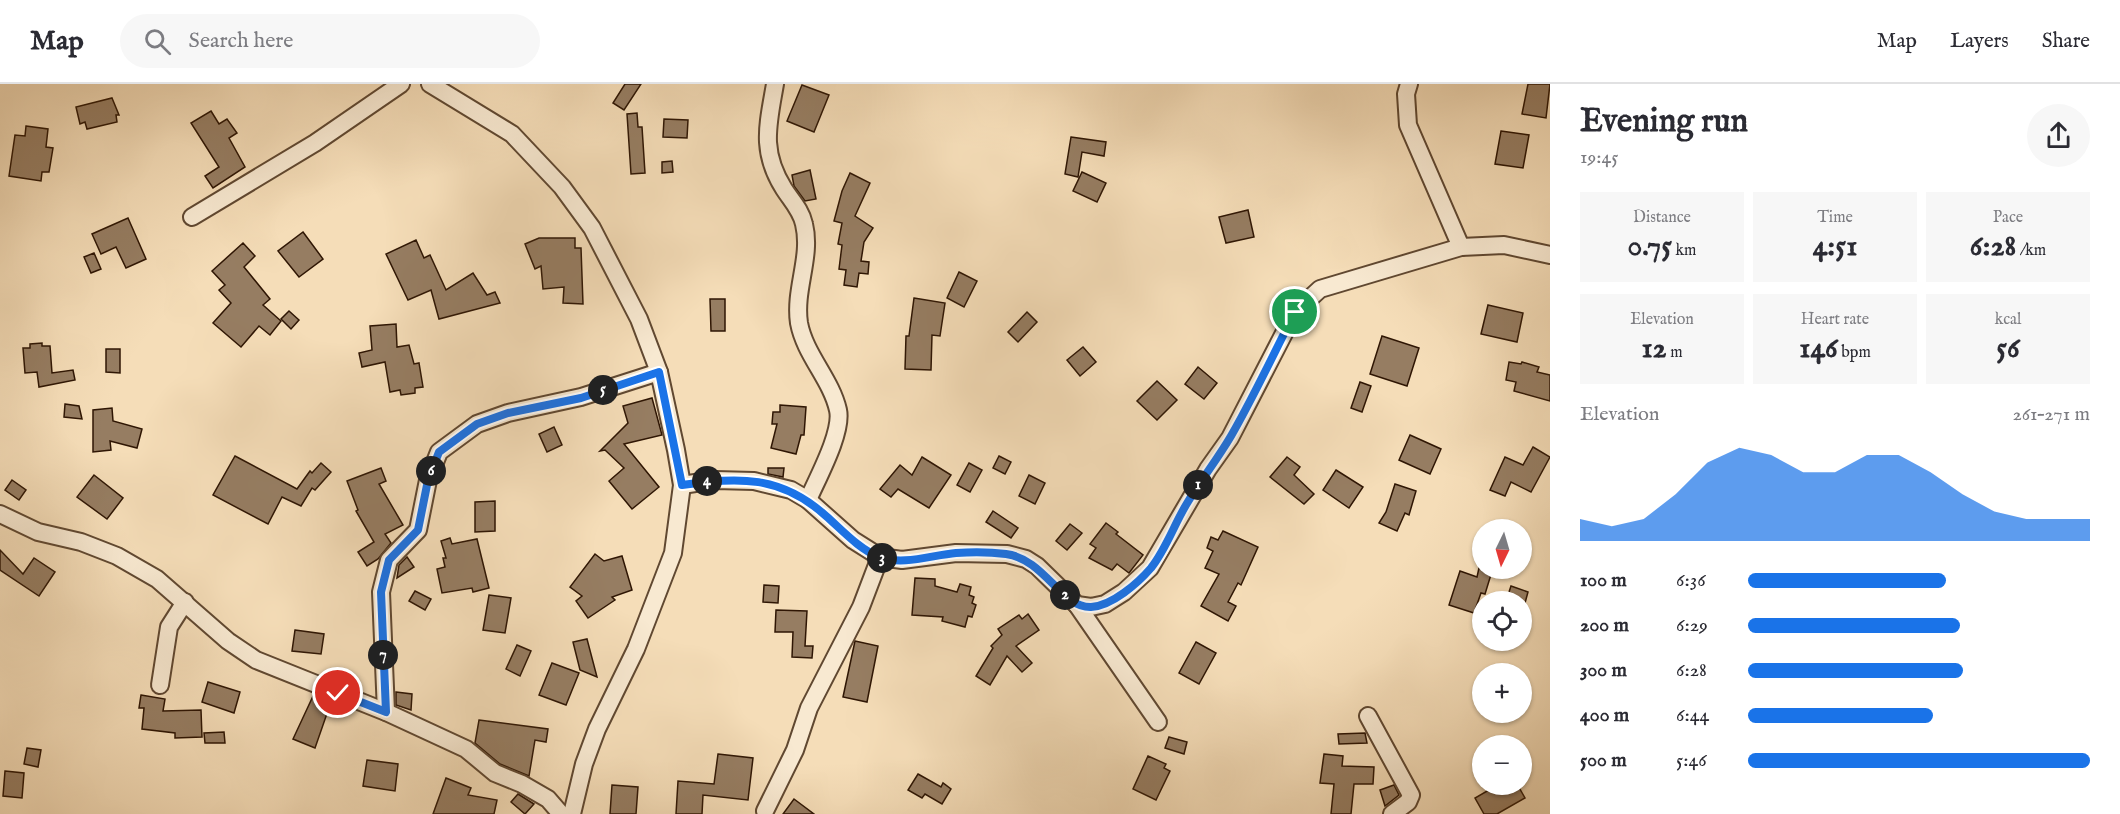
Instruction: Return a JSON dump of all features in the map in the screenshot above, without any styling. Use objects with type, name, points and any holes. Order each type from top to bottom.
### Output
[{"type":"street","points":[[192,217],[315,142],[401,84]]},
{"type":"street","points":[[430,84],[512,134],[562,187],[592,228],[639,319],[659,372],[682,485],[673,553],[636,649],[597,729],[584,764],[572,814]]},
{"type":"street","points":[[775,84],[766,141],[770,164],[804,222],[807,248],[798,299],[799,323],[806,346],[839,412],[836,430],[808,500]]},
{"type":"street","points":[[1409,84],[1406,93],[1408,125],[1461,247]]},
{"type":"street","points":[[1077,605],[1091,607],[1105,604],[1124,592],[1150,568],[1208,469],[1230,438],[1295,312],[1320,289],[1461,247],[1504,245],[1550,255]]},
{"type":"street","points":[[386,712],[381,592],[389,560],[418,530],[428,480],[439,452],[477,424],[508,413],[581,398],[659,372]]},
{"type":"street","points":[[682,485],[715,480],[754,481],[791,490],[808,500],[853,540],[880,557],[902,560],[956,553],[1007,554],[1037,566],[1077,605],[1158,722]]},
{"type":"street","points":[[0,514],[38,532],[81,542],[117,556],[157,579],[228,641],[256,660],[386,712],[466,749],[495,773],[522,784],[548,799],[561,814]]},
{"type":"street","points":[[765,811],[795,750],[809,708],[861,608],[880,557]]},
{"type":"street","points":[[160,684],[169,627],[185,602]]},
{"type":"street","points":[[1368,716],[1411,795],[1408,802],[1392,814]]},
{"type":"building","points":[[625,84],[641,84],[624,110],[613,103]]},
{"type":"building","points":[[1528,84],[1550,84],[1546,118],[1522,114]]},
{"type":"building","points":[[802,85],[829,95],[814,132],[787,121]]},
{"type":"building","points":[[112,98],[119,115],[116,115],[117,122],[87,129],[85,122],[80,124],[76,107]]},
{"type":"building","points":[[211,111],[219,124],[227,119],[237,133],[229,138],[245,167],[213,188],[205,176],[219,167],[191,123]]},
{"type":"building","points":[[637,113],[638,127],[642,127],[645,173],[631,174],[627,114]]},
{"type":"building","points":[[664,119],[688,120],[687,138],[663,137]]},
{"type":"building","points":[[26,126],[48,129],[46,147],[53,148],[49,172],[42,172],[41,181],[9,176],[15,135],[25,136]]},
{"type":"building","points":[[1501,131],[1529,135],[1523,168],[1495,164]]},
{"type":"building","points":[[1071,137],[1106,142],[1104,156],[1082,152],[1078,177],[1065,174]]},
{"type":"building","points":[[672,161],[673,172],[662,173],[662,162]]},
{"type":"building","points":[[810,170],[816,199],[805,201],[794,186],[792,175]]},
{"type":"building","points":[[1082,172],[1106,183],[1097,202],[1073,191]]},
{"type":"building","points":[[850,173],[870,183],[855,216],[873,228],[864,242],[861,261],[869,262],[868,274],[859,273],[857,287],[844,285],[846,270],[839,269],[842,245],[838,244],[842,223],[834,221],[842,191]]},
{"type":"building","points":[[1248,210],[1254,237],[1226,243],[1219,217]]},
{"type":"building","points":[[128,218],[146,259],[126,268],[116,247],[101,254],[92,234]]},
{"type":"building","points":[[303,232],[323,259],[299,277],[278,251]]},
{"type":"building","points":[[539,238],[575,238],[575,248],[581,248],[583,304],[563,303],[564,287],[543,289],[541,266],[535,269],[525,244]]},
{"type":"building","points":[[416,240],[424,258],[430,255],[446,290],[473,273],[487,295],[495,292],[500,303],[439,319],[431,290],[408,300],[386,254]]},
{"type":"building","points":[[243,243],[255,256],[244,267],[270,299],[263,305],[281,321],[270,335],[259,326],[241,347],[213,323],[231,303],[219,290],[225,285],[212,271]]},
{"type":"building","points":[[94,253],[101,269],[91,273],[84,257]]},
{"type":"building","points":[[959,272],[977,281],[964,307],[947,298]]},
{"type":"building","points":[[914,298],[945,303],[940,336],[932,335],[931,370],[905,369],[906,336],[909,336]]},
{"type":"building","points":[[710,299],[725,299],[725,331],[711,331]]},
{"type":"building","points":[[1488,305],[1523,313],[1517,342],[1481,334]]},
{"type":"building","points":[[289,311],[299,320],[291,329],[281,319]]},
{"type":"building","points":[[1027,312],[1037,322],[1018,342],[1008,332]]},
{"type":"building","points":[[396,324],[397,347],[409,345],[414,364],[419,363],[423,387],[415,388],[415,393],[401,395],[400,390],[390,392],[385,362],[362,367],[359,353],[372,350],[370,326]]},
{"type":"building","points":[[1382,336],[1419,348],[1407,386],[1370,374]]},
{"type":"building","points":[[42,343],[42,346],[50,346],[52,373],[73,370],[75,380],[39,387],[37,372],[25,373],[23,348],[30,348],[30,344]]},
{"type":"building","points":[[1083,347],[1096,362],[1080,376],[1067,360]]},
{"type":"building","points":[[106,349],[120,349],[120,373],[106,372]]},
{"type":"building","points":[[1509,362],[1521,364],[1522,362],[1539,367],[1537,372],[1550,375],[1550,401],[1514,391],[1516,382],[1506,380]]},
{"type":"building","points":[[1198,367],[1217,383],[1204,399],[1185,384]]},
{"type":"building","points":[[1157,381],[1177,400],[1157,420],[1137,401]]},
{"type":"building","points":[[1360,382],[1371,386],[1362,412],[1351,408]]},
{"type":"building","points":[[652,398],[662,435],[624,444],[659,487],[632,509],[609,481],[624,468],[605,450],[600,451],[628,423],[623,406]]},
{"type":"building","points":[[65,404],[79,406],[82,419],[64,417]]},
{"type":"building","points":[[780,405],[806,407],[804,435],[801,435],[796,454],[771,448],[777,424],[772,424],[773,412],[780,412]]},
{"type":"building","points":[[112,408],[113,421],[142,429],[137,448],[110,441],[111,450],[93,452],[93,410]]},
{"type":"building","points":[[554,427],[562,445],[547,452],[539,434]]},
{"type":"building","points":[[1410,435],[1441,449],[1430,474],[1399,460]]},
{"type":"building","points":[[1533,447],[1550,457],[1531,492],[1511,482],[1505,496],[1490,490],[1505,457],[1523,465]]},
{"type":"building","points":[[235,456],[297,489],[310,471],[312,473],[321,463],[331,472],[315,490],[312,488],[301,506],[282,497],[268,524],[213,495]]},
{"type":"building","points":[[999,456],[1011,462],[1005,474],[993,468]]},
{"type":"building","points":[[922,457],[951,475],[929,508],[898,489],[891,497],[880,489],[900,465],[912,475]]},
{"type":"building","points":[[1287,457],[1300,467],[1294,475],[1314,494],[1304,504],[1270,477]]},
{"type":"building","points":[[969,463],[982,470],[970,492],[957,485]]},
{"type":"building","points":[[381,468],[386,481],[379,484],[403,525],[385,534],[391,543],[378,559],[367,566],[358,552],[374,542],[356,511],[358,510],[347,481]]},
{"type":"building","points":[[768,468],[784,468],[783,477],[768,474]]},
{"type":"building","points":[[1336,470],[1363,487],[1349,508],[1323,490]]},
{"type":"building","points":[[94,475],[123,498],[107,519],[77,497]]},
{"type":"building","points":[[1029,475],[1045,483],[1035,504],[1019,496]]},
{"type":"building","points":[[12,480],[26,490],[19,500],[5,490]]},
{"type":"building","points":[[1395,484],[1416,491],[1409,515],[1405,513],[1397,531],[1379,523],[1386,512]]},
{"type":"building","points":[[495,501],[495,531],[475,532],[475,502]]},
{"type":"building","points":[[993,511],[1018,528],[1011,538],[986,522]]},
{"type":"building","points":[[1106,523],[1143,555],[1129,573],[1117,564],[1112,570],[1089,558],[1096,548],[1090,544]]},
{"type":"building","points":[[1070,524],[1082,533],[1067,550],[1056,541]]},
{"type":"building","points":[[1223,531],[1258,547],[1241,585],[1238,583],[1228,602],[1236,606],[1228,621],[1201,606],[1219,574],[1205,568],[1213,551],[1207,548],[1211,537],[1218,540]]},
{"type":"building","points":[[450,538],[452,544],[477,539],[489,588],[473,592],[472,588],[442,593],[437,569],[445,567],[443,558],[446,558],[441,541]]},
{"type":"building","points":[[0,550],[23,574],[34,558],[55,572],[39,596],[0,570]]},
{"type":"building","points":[[595,554],[604,561],[622,556],[632,590],[612,597],[615,600],[588,618],[576,601],[582,596],[570,587]]},
{"type":"building","points":[[407,557],[414,567],[397,578],[399,565]]},
{"type":"building","points":[[1460,571],[1472,575],[1472,579],[1490,579],[1486,591],[1472,591],[1472,612],[1449,605]]},
{"type":"building","points":[[915,578],[935,579],[935,586],[957,592],[960,584],[971,587],[969,595],[974,597],[972,603],[976,605],[972,617],[968,616],[965,627],[942,621],[943,617],[912,615]]},
{"type":"building","points":[[764,585],[779,586],[778,603],[763,602]]},
{"type":"building","points":[[1511,586],[1525,591],[1509,591]]},
{"type":"building","points":[[415,591],[431,599],[425,610],[409,601]]},
{"type":"building","points":[[489,595],[511,598],[505,633],[483,630]]},
{"type":"building","points":[[776,610],[807,611],[805,646],[813,646],[812,658],[792,657],[793,632],[775,632]]},
{"type":"building","points":[[1028,614],[1039,630],[1016,646],[1032,663],[1022,672],[1007,656],[990,685],[976,676],[993,648],[991,646],[1002,635],[998,629],[1019,615],[1022,619]]},
{"type":"building","points":[[295,630],[324,634],[321,654],[292,651]]},
{"type":"building","points":[[587,639],[597,677],[580,670],[573,642]]},
{"type":"building","points":[[855,641],[878,646],[867,702],[843,697]]},
{"type":"building","points":[[1196,642],[1216,653],[1199,684],[1179,673]]},
{"type":"building","points":[[517,645],[531,651],[520,676],[506,669]]},
{"type":"building","points":[[552,663],[579,673],[566,705],[539,695]]},
{"type":"building","points":[[208,682],[240,692],[234,713],[202,702]]},
{"type":"building","points":[[396,692],[412,694],[411,710],[396,705]]},
{"type":"building","points":[[314,694],[331,702],[315,748],[293,739]]},
{"type":"building","points":[[141,695],[165,699],[163,711],[201,710],[202,737],[175,738],[175,733],[142,729],[144,708],[139,708]]},
{"type":"building","points":[[479,720],[548,729],[546,742],[535,740],[529,776],[500,764],[475,743]]},
{"type":"building","points":[[224,732],[225,743],[205,743],[204,733]]},
{"type":"building","points":[[1365,733],[1367,743],[1339,744],[1338,734]]},
{"type":"building","points":[[1169,737],[1187,742],[1184,754],[1165,748]]},
{"type":"building","points":[[27,748],[41,750],[38,767],[24,764]]},
{"type":"building","points":[[718,754],[753,758],[748,800],[703,795],[702,814],[676,814],[678,781],[714,784]]},
{"type":"building","points":[[1324,754],[1343,756],[1342,766],[1374,767],[1373,784],[1354,784],[1351,814],[1331,814],[1334,784],[1320,783]]},
{"type":"building","points":[[1148,756],[1166,764],[1164,768],[1170,771],[1156,800],[1133,789]]},
{"type":"building","points":[[367,760],[398,764],[395,791],[363,786]]},
{"type":"building","points":[[5,771],[24,773],[22,798],[3,796]]},
{"type":"building","points":[[918,774],[941,787],[943,783],[951,789],[942,804],[925,794],[922,798],[908,790]]},
{"type":"building","points":[[446,778],[471,788],[468,795],[497,800],[494,814],[433,814]]},
{"type":"building","points":[[612,785],[638,787],[636,814],[610,814]]},
{"type":"building","points":[[1394,785],[1399,795],[1385,806],[1380,790]]},
{"type":"building","points":[[518,794],[534,804],[525,814],[511,802]]},
{"type":"building","points":[[1480,795],[1523,795],[1525,798],[1497,814],[1484,814],[1475,798]]},
{"type":"building","points":[[794,799],[814,814],[783,814]]},
{"type":"route","points":[[338,693],[386,712],[381,592],[389,560],[418,530],[428,480],[439,452],[477,424],[508,413],[581,398],[659,372],[682,485],[715,480],[754,481],[791,490],[808,500],[853,540],[880,557],[902,560],[956,553],[1007,554],[1026,559],[1037,566],[1077,605],[1091,607],[1105,604],[1124,592],[1150,568],[1208,469],[1230,438],[1295,312]]}]
